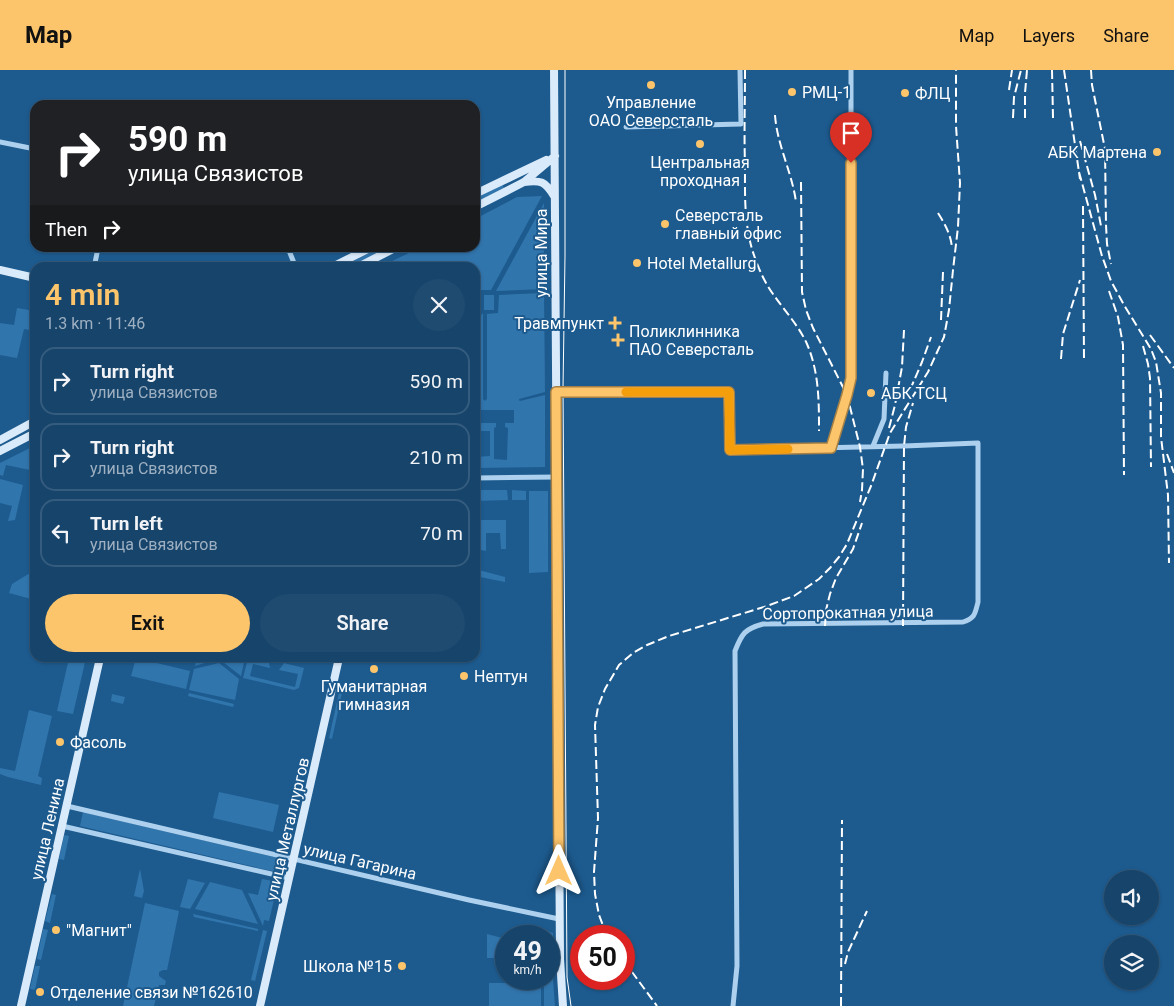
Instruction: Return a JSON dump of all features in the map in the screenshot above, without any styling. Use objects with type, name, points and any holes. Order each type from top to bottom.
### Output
[{"type":"main road","name":"улица Мира","points":[[554,70],[559,919],[562,1006]]},
{"type":"main road","points":[[480,204],[524,182],[555,156]]},
{"type":"main road","points":[[480,192],[555,156]]},
{"type":"main road","points":[[524,182],[535,181],[544,183],[555,197]]},
{"type":"main road","points":[[342,262],[362,252]]},
{"type":"main road","points":[[368,262],[388,252]]},
{"type":"main road","points":[[0,270],[30,277]]},
{"type":"main road","points":[[0,440],[30,424]]},
{"type":"main road","points":[[0,451],[30,436]]},
{"type":"main road","name":"улица Ленина","points":[[21,1006],[99,662]]},
{"type":"main road","name":"улица Металлургов","points":[[260,1006],[339,662]]},
{"type":"street","points":[[626,127],[741,124],[740,70]]},
{"type":"street","points":[[831,448],[851,378],[851,70]]},
{"type":"street","points":[[0,142],[30,148]]},
{"type":"street","points":[[556,392],[729,392],[730,450],[873,446],[884,419],[886,373]]},
{"type":"street","name":"Сортопрокатная улица","points":[[733,1006],[737,966],[735,650],[740,637],[750,627],[764,624],[963,622],[971,619],[978,602],[978,442],[873,446]]},
{"type":"street","points":[[480,478],[557,477]]},
{"type":"street","name":"улица Гагарина","points":[[66,806],[469,900],[559,919]]},
{"type":"street","name":"улица Гагарина","points":[[62,826],[289,878]]},
{"type":"shaded area","points":[[502,183],[504,188],[480,200],[480,194]]},
{"type":"shaded area","points":[[542,196],[491,290],[480,290],[480,262],[390,262],[411,252],[480,252],[480,216],[517,197]]},
{"type":"shaded area","points":[[544,203],[544,289],[496,291]]},
{"type":"shaded area","points":[[371,252],[380,252],[360,262],[352,262]]},
{"type":"shaded area","points":[[544,293],[545,392],[519,400],[545,395],[545,467],[480,468],[480,457],[490,456],[490,431],[480,431],[480,423],[496,423],[494,428],[494,459],[507,460],[508,428],[505,427],[505,423],[514,423],[514,410],[480,410],[480,318],[483,313],[483,399],[485,401],[487,399],[487,314],[498,313],[499,295]]},
{"type":"shaded area","points":[[484,295],[494,295],[494,310],[484,310]]},
{"type":"shaded area","points":[[17,308],[30,310],[30,330],[24,329],[17,358],[0,355],[0,323],[14,325]]},
{"type":"shaded area","points":[[30,448],[30,470],[6,465],[3,476],[0,475],[0,463]]},
{"type":"shaded area","points":[[0,479],[23,485],[15,520],[8,521],[12,506],[0,503]]},
{"type":"shaded area","points":[[480,490],[507,490],[508,500],[480,501]]},
{"type":"shaded area","points":[[512,490],[526,491],[526,500],[512,500]]},
{"type":"shaded area","points":[[529,491],[548,491],[548,572],[529,573]]},
{"type":"shaded area","points":[[480,520],[506,520],[506,549],[501,549],[500,533],[486,533],[486,551],[480,550]]},
{"type":"shaded area","points":[[480,570],[505,577],[505,582],[480,577]]},
{"type":"shaded area","points":[[30,573],[30,599],[9,593],[12,584]]},
{"type":"shaded area","points":[[68,662],[85,662],[73,714],[57,711]]},
{"type":"shaded area","points":[[135,662],[153,662],[190,671],[186,689],[131,676]]},
{"type":"shaded area","points":[[196,662],[208,662],[195,666]]},
{"type":"shaded area","points":[[223,662],[244,662],[241,676]]},
{"type":"shaded area","points":[[247,662],[269,662],[270,668],[253,664],[250,676],[295,687],[298,674],[279,670],[284,663],[304,668],[299,688],[294,690],[243,678]]},
{"type":"shaded area","points":[[219,663],[239,679],[235,700],[189,690],[194,669]]},
{"type":"shaded area","points":[[340,688],[343,688],[332,739],[329,738]]},
{"type":"shaded area","points":[[189,693],[234,704],[233,707],[188,696]]},
{"type":"shaded area","points":[[112,694],[125,697],[123,704],[111,701]]},
{"type":"shaded area","points":[[29,710],[52,716],[38,776],[42,778],[41,785],[0,774],[0,768],[15,771]]},
{"type":"shaded area","points":[[219,792],[279,805],[273,832],[213,818]]},
{"type":"shaded area","points":[[83,812],[283,859],[280,873],[80,826]]},
{"type":"shaded area","points":[[64,835],[69,836],[64,860],[59,859]]},
{"type":"shaded area","points":[[140,869],[144,891],[142,898],[134,896]]},
{"type":"shaded area","points":[[188,879],[205,883],[190,909],[180,907]]},
{"type":"shaded area","points":[[262,879],[278,882],[269,921],[264,920],[263,926],[248,893],[258,895]]},
{"type":"shaded area","points":[[210,882],[242,890],[258,924],[195,909]]},
{"type":"shaded area","points":[[52,894],[56,895],[50,923],[45,921]]},
{"type":"shaded area","points":[[145,903],[179,911],[167,970],[159,972],[159,976],[166,981],[165,985],[159,985],[154,1006],[123,1006]]},
{"type":"shaded area","points":[[193,914],[258,929],[258,931],[194,917]]},
{"type":"shaded area","points":[[43,929],[48,930],[41,960],[37,959]]},
{"type":"shaded area","points":[[263,930],[267,931],[255,981],[251,980]]},
{"type":"shaded area","points":[[487,934],[495,936],[495,966],[494,958],[487,958]]},
{"type":"shaded area","points":[[35,966],[40,966],[35,990],[30,989]]},
{"type":"shaded area","points":[[489,983],[495,983],[495,990],[541,990],[541,1006],[489,1006]]},
{"type":"shaded area","points":[[544,990],[554,990],[555,1006],[544,1006]]},
{"type":"tram line","points":[[565,70],[563,388],[567,977],[571,1006]]},
{"type":"railway","points":[[745,70],[745,197],[749,239],[763,278],[807,344],[814,365],[818,387],[819,431]]},
{"type":"railway","points":[[603,925],[595,894],[594,872],[598,818],[595,725],[598,707],[605,689],[619,665],[633,653],[647,645],[669,636],[794,596],[819,579],[830,568],[847,544],[890,433],[928,372],[944,337],[949,310],[958,227],[960,183],[956,126],[956,70]]},
{"type":"railway","points":[[1009,90],[1012,70]]},
{"type":"railway","points":[[1013,118],[1014,97],[1021,70]]},
{"type":"railway","points":[[1025,118],[1027,70]]},
{"type":"railway","points":[[1052,70],[1053,118]]},
{"type":"railway","points":[[1064,70],[1080,179]]},
{"type":"railway","points":[[1091,70],[1092,85],[1105,149],[1106,225],[1111,264]]},
{"type":"railway","points":[[775,115],[776,126],[796,202]]},
{"type":"railway","points":[[1080,141],[1095,195],[1101,226]]},
{"type":"railway","points":[[1079,172],[1102,256],[1111,281],[1151,349],[1156,362],[1161,393],[1161,437],[1168,495],[1169,563]]},
{"type":"railway","points":[[801,182],[802,292],[813,328],[847,395],[860,447],[863,469],[860,502]]},
{"type":"railway","points":[[1083,206],[1084,359]]},
{"type":"railway","points":[[938,213],[947,230],[952,248]]},
{"type":"railway","points":[[941,320],[943,272]]},
{"type":"railway","points":[[1061,359],[1063,334],[1080,280]]},
{"type":"railway","points":[[1109,291],[1118,317],[1123,345],[1124,475]]},
{"type":"railway","points":[[889,428],[902,367],[904,330]]},
{"type":"railway","points":[[1150,335],[1174,368]]},
{"type":"railway","points":[[910,390],[931,337]]},
{"type":"railway","points":[[1143,346],[1150,378],[1151,467]]},
{"type":"railway","points":[[903,626],[904,446],[906,427],[913,403]]},
{"type":"railway","points":[[1167,454],[1174,473]]},
{"type":"railway","points":[[825,626],[830,594],[836,578],[853,549],[862,523]]},
{"type":"railway","points":[[841,1006],[842,820]]},
{"type":"railway","points":[[845,964],[848,952],[867,911]]},
{"type":"railway","points":[[635,976],[657,1006]]},
{"type":"slow traffic","points":[[626,392],[729,392],[730,450],[788,449]]},
{"type":"place","name":"Управление OAO Северсталь","points":[[651,85]]},
{"type":"place","name":"РМЦ-1","points":[[792,92]]},
{"type":"place","name":"ФЛЦ","points":[[905,93]]},
{"type":"place","name":"Центральная проходная","points":[[700,144]]},
{"type":"place","name":"АБК Мартена","points":[[1157,152]]},
{"type":"place","name":"Северсталь главный офис","points":[[665,224]]},
{"type":"place","name":"Hotel Metallurg","points":[[637,263]]},
{"type":"place","name":"Травмпункт","points":[[615,323]]},
{"type":"place","name":"Поликлинника ПАО Северсталь","points":[[618,340]]},
{"type":"place","name":"АБК ТСЦ","points":[[871,393]]},
{"type":"place","name":"Гуманитарная гимназия","points":[[374,669]]},
{"type":"place","name":"Нептун","points":[[464,676]]},
{"type":"place","name":"Фасоль","points":[[60,742]]},
{"type":"place","name":"\"Магнит\"","points":[[56,930]]},
{"type":"place","name":"Школа №15","points":[[402,966]]},
{"type":"place","name":"Отделение связи №162610","points":[[40,992]]},
{"type":"route","points":[[559,871],[556,392],[729,392],[730,450],[831,448],[851,378],[851,163]]}]
